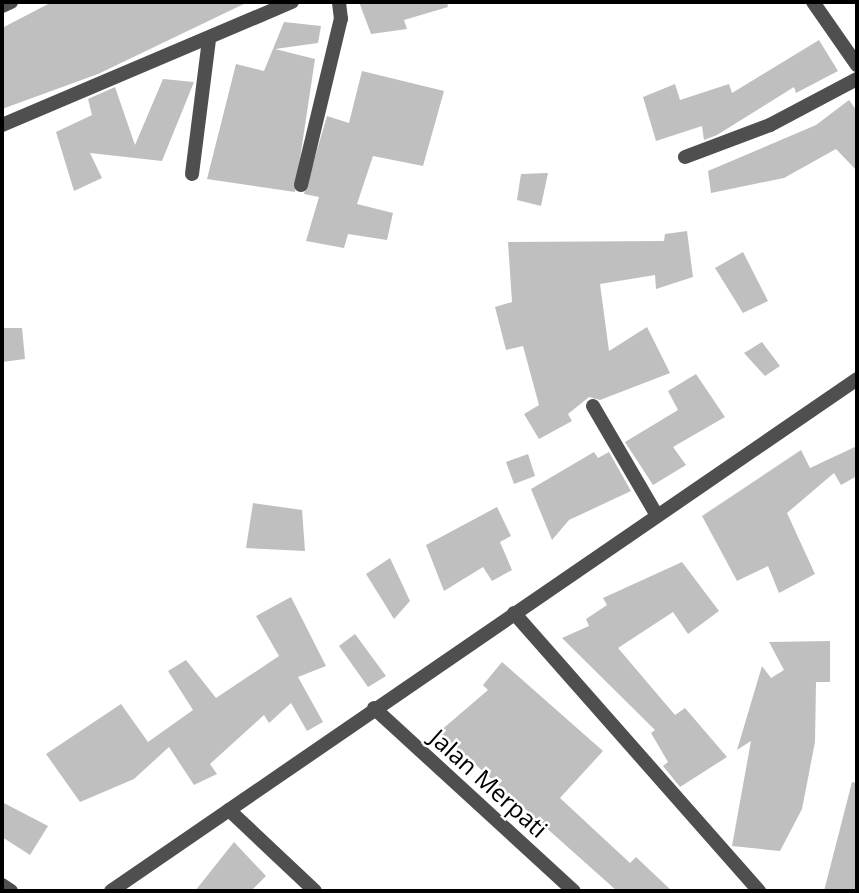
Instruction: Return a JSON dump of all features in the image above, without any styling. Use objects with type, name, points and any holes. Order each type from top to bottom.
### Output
[{"type":"street","points":[[2,6],[11,2]]},
{"type":"street","points":[[2,125],[209,40],[292,2]]},
{"type":"street","points":[[301,185],[341,19],[339,2]]},
{"type":"street","points":[[813,2],[857,65]]},
{"type":"street","points":[[192,174],[209,40]]},
{"type":"street","points":[[685,157],[770,125],[857,79]]},
{"type":"street","points":[[111,891],[656,514],[857,379]]},
{"type":"street","points":[[593,406],[656,514]]},
{"type":"street","points":[[514,612],[759,891]]},
{"type":"street","name":"Jalan Merpati","points":[[374,708],[574,891]]},
{"type":"street","points":[[229,810],[314,891]]},
{"type":"street","points":[[2,885],[11,891]]},
{"type":"building","points":[[52,2],[248,2],[98,74],[2,109],[2,28]]},
{"type":"building","points":[[359,2],[447,2],[448,7],[404,20],[407,29],[371,34]]},
{"type":"building","points":[[284,22],[321,26],[318,43],[275,49],[315,59],[295,192],[207,179],[236,64],[264,71]]},
{"type":"building","points":[[819,40],[838,71],[796,93],[794,87],[717,135],[704,140],[702,126],[656,141],[643,97],[675,84],[680,100],[729,84],[732,93]]},
{"type":"building","points":[[362,71],[444,91],[423,166],[373,156],[357,204],[393,213],[387,240],[348,234],[344,248],[306,241],[319,197],[304,194],[327,116],[349,123]]},
{"type":"building","points":[[163,79],[194,82],[162,161],[90,153],[102,178],[74,191],[56,132],[92,115],[88,99],[115,87],[135,145]]},
{"type":"building","points":[[849,100],[857,111],[857,171],[836,149],[784,178],[711,193],[708,171],[816,125]]},
{"type":"building","points":[[548,173],[541,206],[517,200],[521,174]]},
{"type":"building","points":[[687,231],[693,277],[656,289],[655,275],[600,284],[609,351],[647,327],[670,373],[600,400],[589,397],[568,414],[572,421],[539,439],[524,414],[539,405],[523,346],[506,350],[495,307],[512,302],[508,242],[664,241],[665,234]]},
{"type":"building","points":[[743,252],[768,301],[743,313],[715,268]]},
{"type":"building","points":[[2,328],[22,328],[25,359],[2,362]]},
{"type":"building","points":[[762,342],[780,366],[765,376],[744,353]]},
{"type":"building","points":[[696,374],[725,417],[673,447],[686,465],[653,485],[625,442],[678,410],[668,391]]},
{"type":"building","points":[[857,446],[857,476],[841,485],[834,473],[787,513],[815,574],[779,593],[768,566],[737,581],[702,516],[801,450],[810,468]]},
{"type":"building","points":[[594,452],[598,458],[609,452],[631,491],[569,520],[552,540],[531,489]]},
{"type":"building","points":[[528,454],[535,476],[514,484],[506,462]]},
{"type":"building","points":[[253,503],[302,510],[305,551],[246,548]]},
{"type":"building","points":[[497,507],[511,536],[500,542],[512,570],[492,581],[483,567],[444,591],[426,545]]},
{"type":"building","points":[[390,558],[410,601],[394,619],[366,574]]},
{"type":"building","points":[[682,562],[719,611],[688,634],[673,612],[618,648],[675,715],[685,708],[727,757],[680,787],[663,766],[668,762],[651,733],[655,730],[562,638],[589,626],[586,619],[607,605],[603,598]]},
{"type":"building","points":[[291,597],[326,666],[298,677],[323,722],[307,731],[291,703],[269,723],[264,715],[210,764],[217,774],[194,785],[169,747],[134,779],[80,802],[46,754],[121,704],[148,742],[193,710],[168,671],[186,660],[216,698],[279,656],[256,616]]},
{"type":"building","points":[[355,634],[386,676],[368,687],[339,646]]},
{"type":"building","points":[[830,641],[830,682],[816,682],[815,742],[802,809],[780,851],[732,846],[751,741],[737,750],[762,666],[771,678],[784,670],[769,642]]},
{"type":"building","points":[[502,662],[603,751],[560,798],[630,863],[636,857],[672,891],[617,891],[439,732],[488,690],[483,685]]},
{"type":"building","points":[[852,782],[857,783],[857,891],[824,891]]},
{"type":"building","points":[[2,802],[48,826],[30,855],[2,837]]},
{"type":"building","points":[[234,842],[266,876],[251,891],[195,891]]}]
